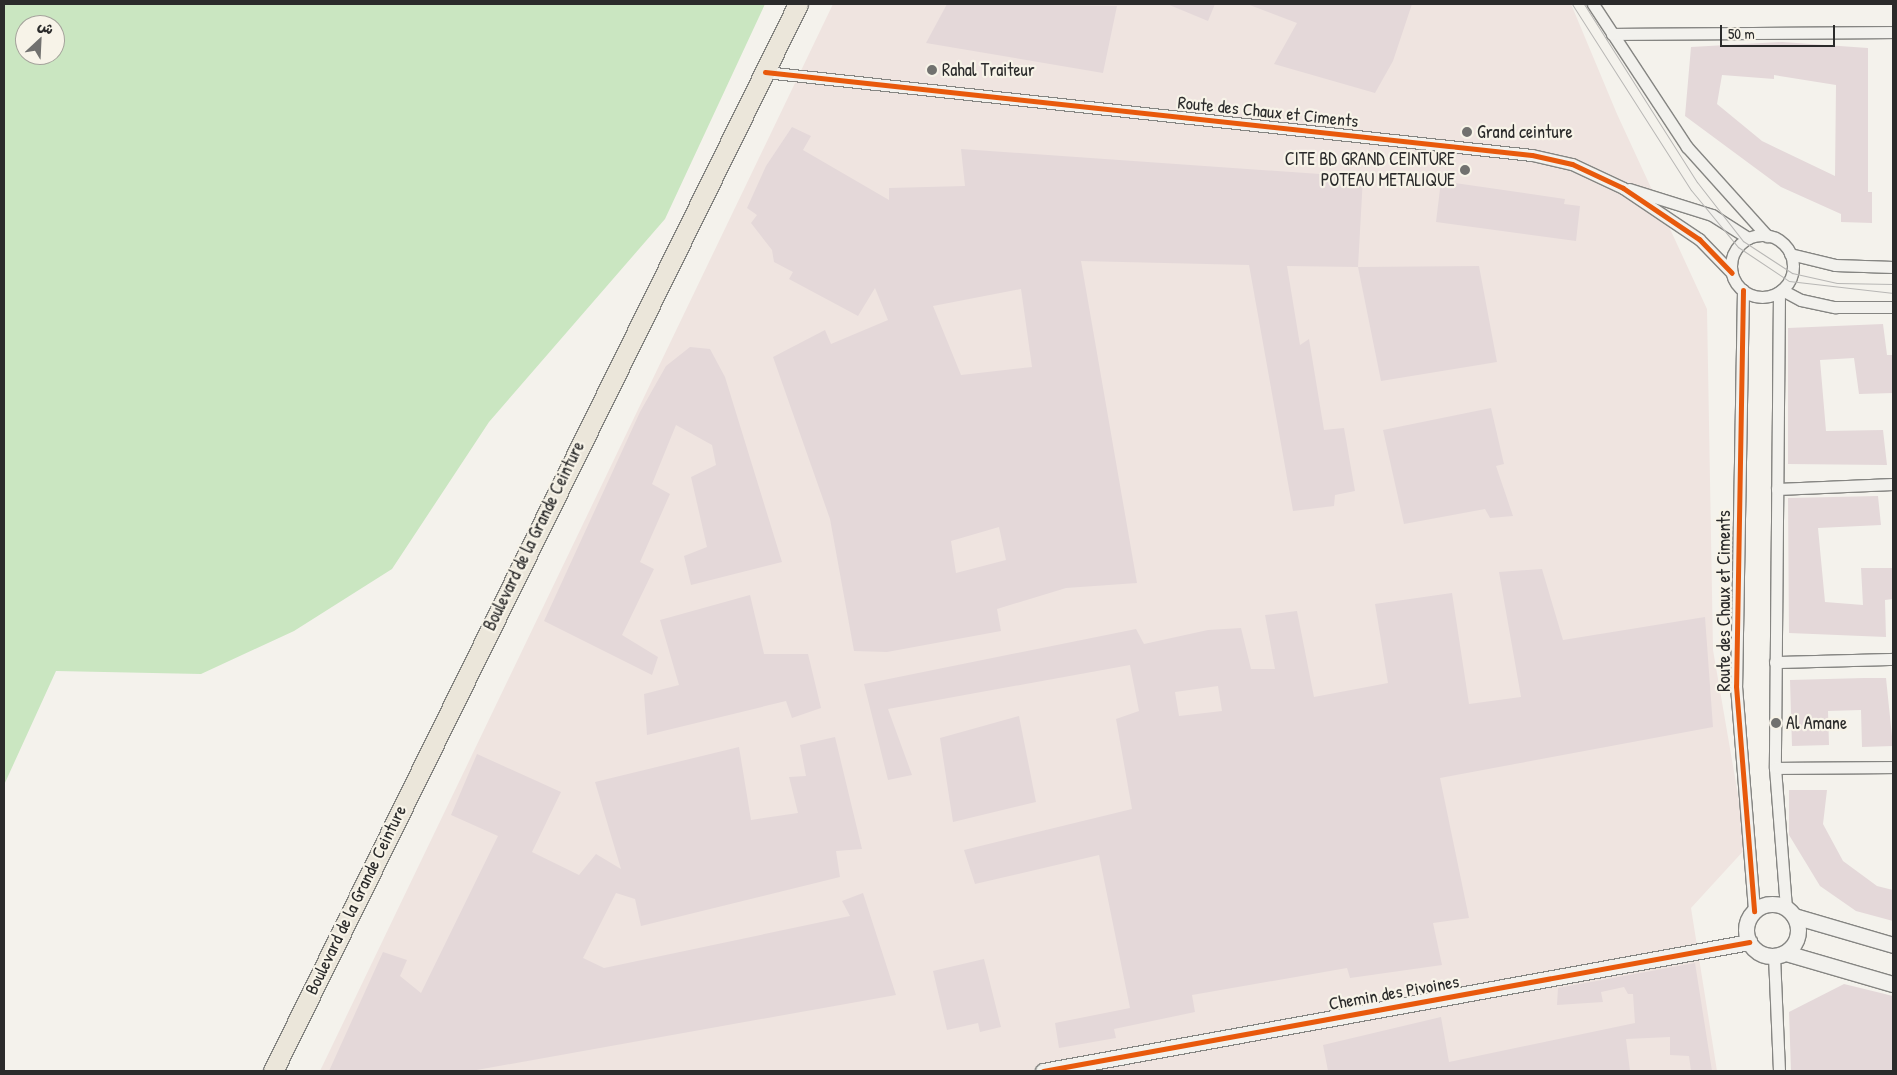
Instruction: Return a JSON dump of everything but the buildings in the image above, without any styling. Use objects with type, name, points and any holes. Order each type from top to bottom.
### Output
[{"type":"main road","name":"Boulevard de la Grande Ceinture","points":[[273,1071],[798,4]]},
{"type":"street","points":[[1593,4],[1687,147],[1766,236],[1790,254],[1835,265],[1893,266]]},
{"type":"street","points":[[1612,34],[1893,32]]},
{"type":"street","name":"Route des Chaux et Ciments","points":[[765,72],[1532,155],[1572,164],[1622,188],[1700,239],[1732,273]]},
{"type":"street","name":"Route des Chaux et Ciments","points":[[1622,188],[1712,215],[1748,238]]},
{"type":"street","points":[[1766,236],[1748,238],[1733,255],[1732,273],[1743,290],[1761,297],[1780,291],[1801,300],[1835,307],[1893,307]]},
{"type":"street","points":[[1779,1071],[1780,955],[1797,940],[1790,912],[1776,768],[1775,662],[1780,291],[1792,273],[1790,254]]},
{"type":"street","name":"Route des Chaux et Ciments","points":[[1743,290],[1736,686],[1754,911]]},
{"type":"street","points":[[1778,489],[1893,484]]},
{"type":"street","points":[[1775,662],[1893,659]]},
{"type":"street","points":[[1776,768],[1893,767]]},
{"type":"street","points":[[1893,945],[1770,904],[1754,911],[1746,925],[1749,942],[1759,953],[1780,955],[1893,984]]},
{"type":"street","name":"Chemin des Pivoines","points":[[1043,1071],[1749,942]]},
{"type":"shaded area","points":[[833,4],[1571,4],[1617,114],[1707,309],[1713,650],[1747,847],[1691,908],[1717,1071],[320,1071]]},
{"type":"green space","points":[[4,4],[765,4],[665,219],[489,422],[392,569],[294,631],[201,674],[56,671],[4,785]]},
{"type":"tram line","points":[[1572,4],[1691,190],[1738,247],[1789,281],[1893,293]]},
{"type":"tram line","points":[[1584,4],[1697,182],[1743,241],[1792,273],[1837,283],[1893,284]]},
{"type":"cycle path","points":[[765,72],[1532,155],[1572,164],[1623,188],[1699,239],[1732,273]]},
{"type":"cycle path","points":[[1743,290],[1736,686],[1754,911]]},
{"type":"cycle path","points":[[1043,1071],[1749,942]]},
{"type":"place","name":"Rahal Traiteur","points":[[932,70]]},
{"type":"place","name":"Grand ceinture","points":[[1467,132]]},
{"type":"place","name":"CITE BD GRAND CEINTURE POTEAU METALIQUE","points":[[1465,170]]},
{"type":"place","name":"Al Amane","points":[[1776,723]]}]
